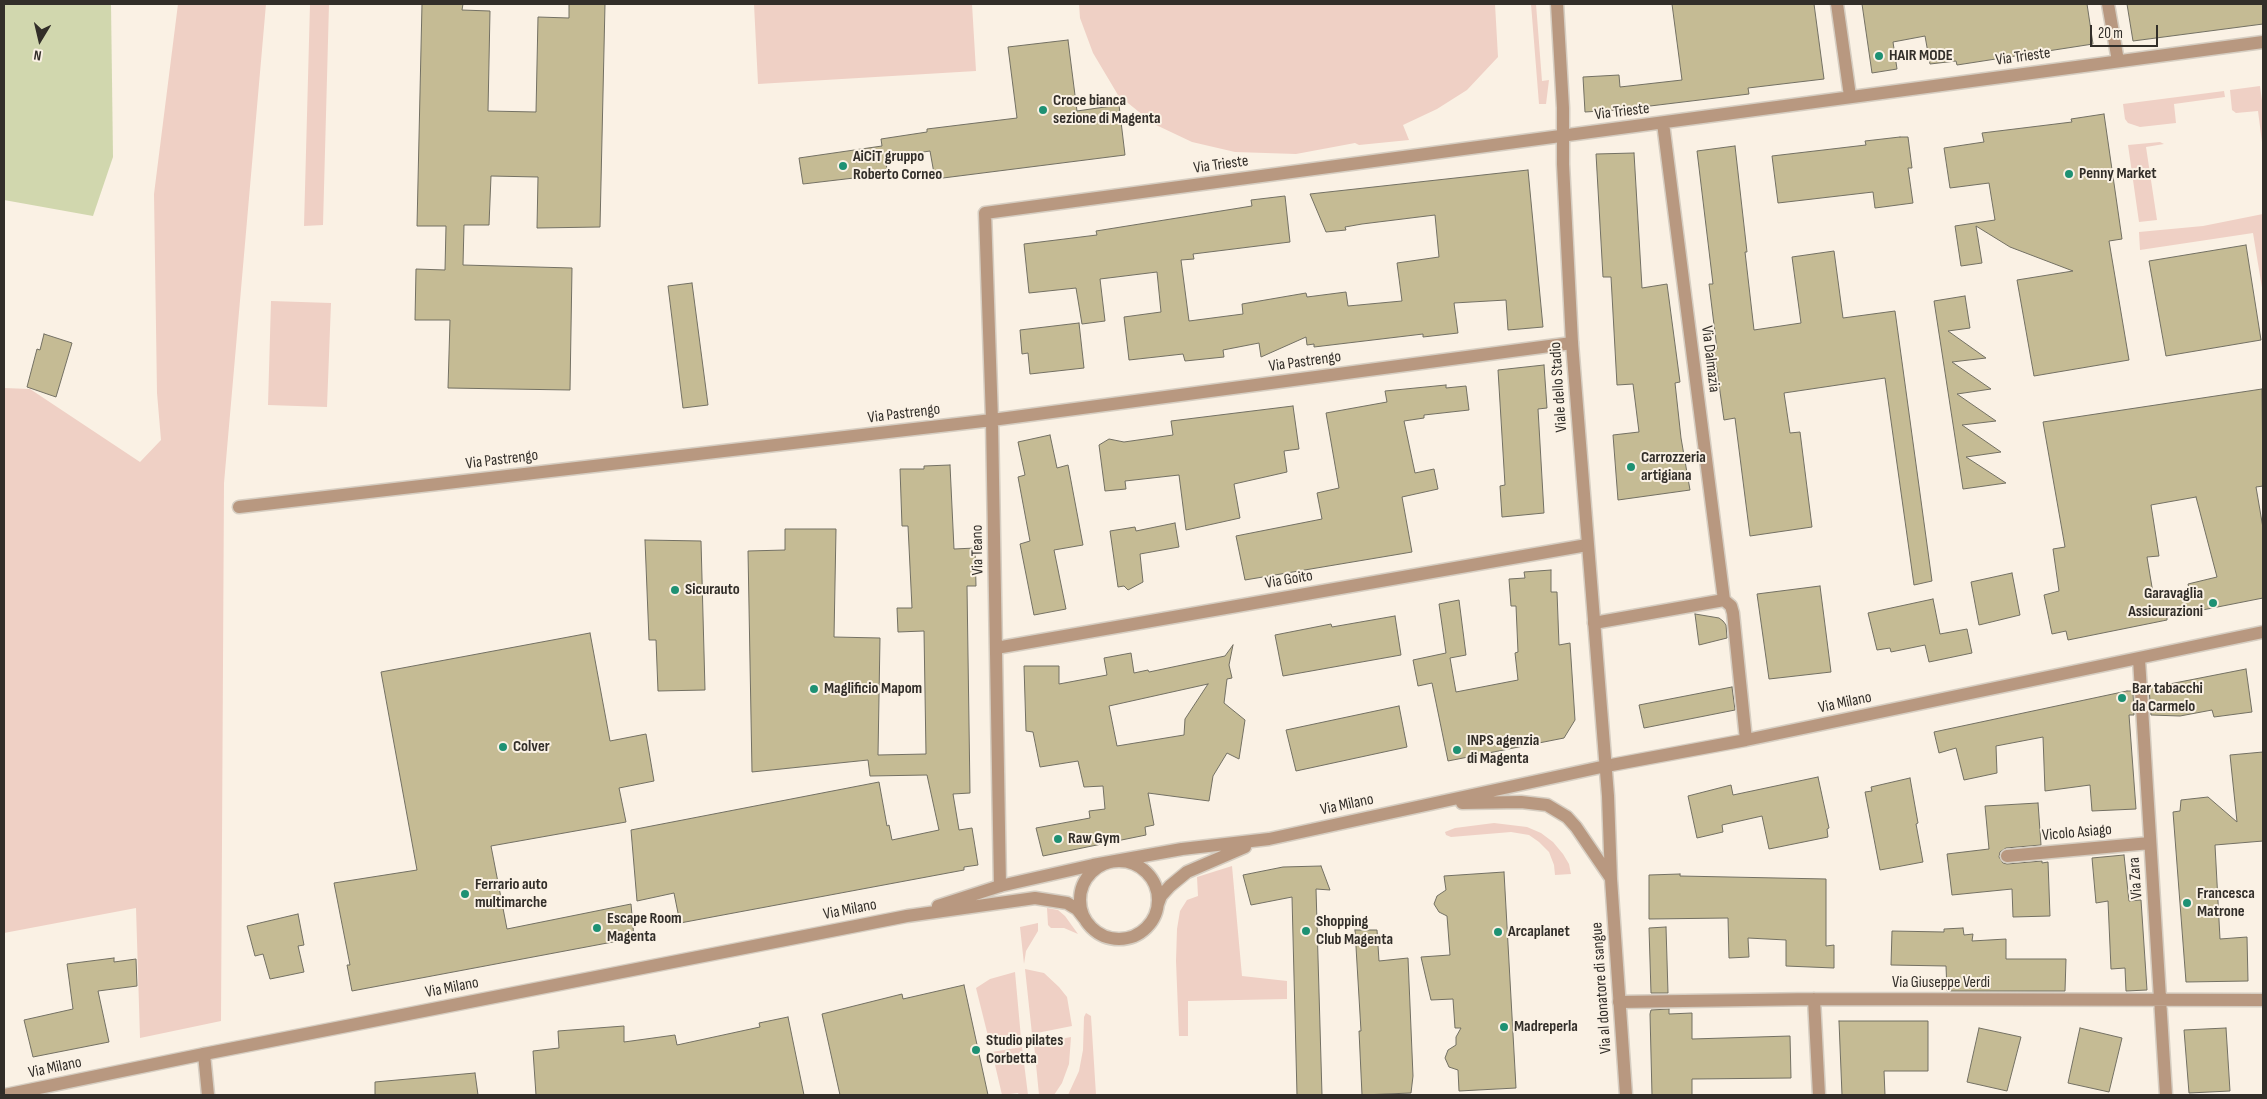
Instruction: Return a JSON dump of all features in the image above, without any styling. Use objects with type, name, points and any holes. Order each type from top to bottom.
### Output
[{"type":"street","name":"Viale dello Stadio","points":[[1557,4],[1572,343],[1586,544],[1606,766]]},
{"type":"street","points":[[1837,4],[1850,96]]},
{"type":"street","points":[[2108,4],[2118,61]]},
{"type":"street","name":"Via Trieste","points":[[985,213],[2263,42]]},
{"type":"street","name":"Via Dalmazia","points":[[1663,123],[1724,600],[1731,606],[1733,612],[1746,740]]},
{"type":"street","name":"Via Teano","points":[[985,213],[992,420],[1000,886]]},
{"type":"street","name":"Via Pastrengo","points":[[239,507],[992,420],[1572,343]]},
{"type":"street","name":"Via Goito","points":[[996,648],[1586,544]]},
{"type":"street","points":[[1594,623],[1724,600]]},
{"type":"street","name":"Via Milano","points":[[907,916],[1000,886],[1111,862],[1182,849],[1269,839],[1606,766],[1746,740],[2263,632]]},
{"type":"street","name":"Via Zara","points":[[2139,659],[2166,1095]]},
{"type":"street","name":"Via al donatore di sangue","points":[[1606,766],[1611,879],[1626,1095]]},
{"type":"street","name":"Via Milano","points":[[1432,804],[1536,803],[1547,805],[1567,817]]},
{"type":"street","name":"Via al donatore di sangue","points":[[1567,817],[1594,852],[1611,879]]},
{"type":"street","name":"Via Milano","points":[[1157,907],[1161,896],[1170,886],[1193,869],[1224,854],[1269,839]]},
{"type":"street","name":"Vicolo Asiago","points":[[2007,856],[2150,843]]},
{"type":"street","points":[[1111,862],[1133,863],[1148,874],[1157,890],[1157,907],[1153,918],[1144,930],[1125,938],[1101,935],[1084,918],[1080,901],[1083,883],[1094,869],[1111,862]]},
{"type":"street","name":"Via Milano","points":[[5,1095],[907,916],[1035,898],[1067,903],[1077,909],[1084,918]]},
{"type":"street","points":[[1814,999],[1819,1095]]},
{"type":"street","name":"Via Giuseppe Verdi","points":[[1619,1002],[1814,999],[2263,1000]]},
{"type":"street","points":[[204,1054],[208,1095]]},
{"type":"shaded area","points":[[4,4],[111,4],[113,157],[93,216],[4,200]]},
{"type":"shaded area","points":[[178,4],[266,4],[224,483],[221,1021],[140,1038],[136,908],[4,933],[4,388],[30,389],[140,462],[161,440],[157,393],[154,194]]},
{"type":"shaded area","points":[[310,4],[329,4],[323,225],[304,226]]},
{"type":"shaded area","points":[[754,4],[972,4],[976,71],[758,84]]},
{"type":"shaded area","points":[[1079,4],[1495,4],[1498,57],[1467,90],[1437,109],[1403,125],[1409,140],[1359,145],[1355,143],[1296,154],[1235,152],[1192,142],[1154,124],[1118,95],[1093,53],[1080,18]]},
{"type":"shaded area","points":[[1531,4],[1536,4],[1542,81],[1549,80],[1546,104],[1539,104]]},
{"type":"shaded area","points":[[2260,86],[2263,108],[2263,150],[2258,111],[2236,113],[2232,110],[2230,90]]},
{"type":"shaded area","points":[[2224,91],[2225,97],[2174,104],[2176,123],[2140,127],[2128,123],[2125,119],[2123,104]]},
{"type":"shaded area","points":[[2160,142],[2164,144],[2146,147],[2157,220],[2139,222],[2128,145]]},
{"type":"shaded area","points":[[2263,214],[2263,294],[2253,233],[2140,250],[2139,232],[2203,226]]},
{"type":"shaded area","points":[[271,301],[331,303],[327,407],[268,405]]},
{"type":"shaded area","points":[[1494,823],[1527,827],[1541,833],[1553,842],[1563,854],[1569,864],[1571,874],[1555,875],[1554,865],[1549,852],[1529,835],[1511,832],[1451,837],[1446,835],[1445,832],[1455,828]]},
{"type":"shaded area","points":[[1232,866],[1242,976],[1287,981],[1287,999],[1188,1001],[1188,1036],[1179,1036],[1176,961],[1177,929],[1180,911],[1187,900],[1198,896],[1197,877]]},
{"type":"shaded area","points":[[1047,908],[1058,910],[1065,916],[1078,934],[1064,928],[1051,928],[1048,925]]},
{"type":"shaded area","points":[[1038,923],[1038,931],[1026,951],[1024,964],[1020,927]]},
{"type":"shaded area","points":[[1025,969],[1044,973],[1059,987],[1067,997],[1072,1026],[1032,1034]]},
{"type":"shaded area","points":[[1015,972],[1021,1038],[990,1044],[976,988],[990,979]]},
{"type":"shaded area","points":[[1086,1013],[1091,1016],[1096,1095],[1068,1095],[1079,1071],[1083,1050],[1084,1017]]},
{"type":"shaded area","points":[[1071,1037],[1069,1064],[1062,1083],[1054,1095],[1039,1095],[1034,1044]]},
{"type":"shaded area","points":[[1022,1047],[1028,1095],[1019,1095],[1018,1093],[1002,1095],[992,1052]]},
{"type":"building","points":[[422,4],[463,4],[462,10],[490,11],[488,111],[536,112],[538,17],[569,18],[569,4],[605,4],[600,227],[537,228],[538,177],[491,176],[489,225],[464,225],[463,265],[572,268],[570,390],[448,388],[450,320],[415,320],[416,269],[445,270],[446,226],[417,226]]},
{"type":"building","points":[[1672,4],[1814,4],[1824,79],[1748,88],[1749,94],[1617,110],[1585,112],[1583,77],[1619,75],[1620,87],[1682,80]]},
{"type":"building","points":[[1862,4],[2087,4],[2093,44],[1957,65],[1956,61],[1930,64],[1925,36],[1893,42],[1897,69],[1872,73]]},
{"type":"building","points":[[2127,4],[2263,4],[2263,24],[2133,41]]},
{"type":"building","name":"Croce bianca sezione di Magenta","points":[[1068,40],[1077,111],[1119,105],[1125,155],[935,179],[930,151],[885,158],[888,174],[803,184],[799,158],[882,146],[881,139],[927,132],[927,129],[1017,118],[1008,47]]},
{"type":"building","points":[[2104,114],[2122,239],[2109,241],[2129,360],[2034,376],[2017,280],[2073,271],[2010,247],[1976,226],[1982,263],[1961,266],[1955,226],[1995,220],[1989,183],[1950,188],[1944,148],[1984,142],[1982,133],[2072,122],[2071,119]]},
{"type":"building","points":[[1908,137],[1912,168],[1908,168],[1913,203],[1875,208],[1873,192],[1778,203],[1772,156],[1866,145],[1865,141]]},
{"type":"building","points":[[1735,146],[1754,330],[1801,323],[1792,257],[1834,251],[1843,318],[1895,311],[1932,581],[1914,585],[1885,378],[1784,393],[1790,433],[1800,432],[1812,527],[1750,536],[1735,418],[1724,420],[1714,349],[1717,349],[1709,284],[1713,284],[1697,151]]},
{"type":"building","points":[[1634,153],[1642,288],[1667,284],[1680,382],[1675,383],[1681,438],[1690,490],[1618,500],[1613,435],[1639,432],[1633,384],[1617,385],[1611,277],[1603,277],[1596,154]]},
{"type":"building","points":[[1528,170],[1543,327],[1508,330],[1506,300],[1454,303],[1458,333],[1423,337],[1423,334],[1314,347],[1314,344],[1307,345],[1306,337],[1261,357],[1259,343],[1223,350],[1224,357],[1185,361],[1183,354],[1129,360],[1124,317],[1161,312],[1157,272],[1100,279],[1105,321],[1082,324],[1076,288],[1029,293],[1024,244],[1097,235],[1096,231],[1252,206],[1251,200],[1285,196],[1290,242],[1193,254],[1194,259],[1181,260],[1189,321],[1243,314],[1242,304],[1306,293],[1307,297],[1346,292],[1348,306],[1402,301],[1397,263],[1439,257],[1435,215],[1362,224],[1345,227],[1346,230],[1326,232],[1310,194]]},
{"type":"building","points":[[2246,245],[2261,340],[2166,356],[2149,261]]},
{"type":"building","points":[[692,283],[708,405],[683,408],[668,286]]},
{"type":"building","points":[[1965,296],[1970,328],[1948,331],[1986,358],[1952,362],[1991,389],[1957,394],[1996,421],[1962,425],[2001,452],[1966,457],[2006,483],[1963,489],[1934,301]]},
{"type":"building","points":[[1079,323],[1084,368],[1030,374],[1028,353],[1022,354],[1020,330]]},
{"type":"building","points":[[44,334],[72,343],[56,397],[27,387],[37,349],[40,350]]},
{"type":"building","points":[[1544,365],[1547,408],[1538,409],[1544,513],[1502,517],[1500,486],[1505,485],[1498,370]]},
{"type":"building","points":[[1446,385],[1446,388],[1466,386],[1469,410],[1424,415],[1424,418],[1404,421],[1415,473],[1434,469],[1438,489],[1402,497],[1412,552],[1245,580],[1236,536],[1322,519],[1317,493],[1339,488],[1326,413],[1387,402],[1385,391]]},
{"type":"building","points":[[2262,389],[2263,486],[2256,487],[2263,528],[2263,598],[2167,617],[2167,620],[2068,640],[2066,631],[2052,634],[2044,595],[2059,591],[2053,549],[2065,547],[2043,422]],"holes":[[[2196,497],[2217,577],[2188,584],[2190,593],[2154,599],[2147,557],[2159,556],[2151,505]]]},
{"type":"building","points":[[1293,406],[1299,449],[1284,451],[1287,472],[1234,484],[1240,518],[1186,530],[1179,475],[1125,481],[1126,489],[1105,491],[1099,445],[1109,439],[1124,442],[1173,435],[1171,421]]},
{"type":"building","points":[[1050,435],[1057,468],[1068,465],[1083,545],[1054,550],[1066,609],[1034,615],[1020,544],[1030,541],[1018,477],[1025,475],[1018,442]]},
{"type":"building","points":[[950,465],[954,549],[975,548],[976,586],[967,586],[970,793],[953,794],[959,830],[972,828],[978,865],[964,867],[964,870],[680,923],[674,893],[637,901],[631,830],[879,782],[887,826],[889,825],[892,840],[939,830],[927,775],[870,776],[868,760],[752,772],[748,551],[785,550],[785,529],[836,529],[834,637],[880,638],[878,755],[926,754],[924,631],[898,632],[897,608],[912,608],[908,526],[902,526],[900,469],[924,469],[924,466]]},
{"type":"building","points":[[1175,523],[1179,547],[1140,554],[1143,582],[1128,590],[1124,586],[1118,587],[1110,531],[1135,527],[1136,531]]},
{"type":"building","name":"Sicurauto","points":[[645,540],[701,541],[705,690],[658,691],[656,640],[649,640]]},
{"type":"building","points":[[1551,570],[1551,592],[1557,592],[1559,645],[1570,643],[1575,720],[1564,738],[1448,761],[1432,683],[1418,686],[1413,660],[1446,653],[1439,604],[1459,600],[1466,655],[1450,658],[1456,692],[1518,680],[1515,653],[1518,652],[1516,606],[1511,606],[1509,579],[1525,578],[1524,572]]},
{"type":"building","points":[[2012,573],[2020,615],[1979,625],[1971,582]]},
{"type":"building","points":[[1820,586],[1831,672],[1769,679],[1757,594]]},
{"type":"building","points":[[1933,599],[1940,634],[1967,629],[1972,653],[1929,662],[1925,645],[1891,652],[1890,648],[1877,650],[1868,613]]},
{"type":"building","points":[[1695,614],[1719,618],[1723,621],[1726,625],[1727,638],[1699,645]]},
{"type":"building","points":[[1395,616],[1401,655],[1283,676],[1275,635],[1331,624],[1332,627]]},
{"type":"building","name":"Colver","points":[[590,633],[610,741],[646,734],[654,781],[619,788],[626,822],[491,846],[507,929],[631,904],[634,938],[352,991],[347,965],[350,965],[334,883],[417,870],[381,672]]},
{"type":"building","points":[[1233,645],[1229,665],[1232,678],[1227,679],[1224,703],[1245,720],[1239,759],[1227,753],[1213,776],[1209,801],[1148,793],[1154,825],[1145,827],[1146,835],[1043,856],[1036,828],[1090,818],[1089,811],[1105,809],[1103,786],[1084,787],[1078,761],[1040,767],[1033,732],[1026,731],[1024,666],[1059,666],[1059,684],[1107,675],[1104,658],[1131,653],[1134,673],[1148,670],[1149,672],[1225,656]],"holes":[[[1208,684],[1185,719],[1184,735],[1117,746],[1109,706]]]},
{"type":"building","points":[[2246,669],[2252,712],[2214,717],[2212,710],[2180,716],[2151,715],[2149,688]]},
{"type":"building","points":[[1732,687],[1735,710],[1644,728],[1639,705]]},
{"type":"building","points":[[2133,691],[2134,715],[2129,715],[2136,809],[2092,811],[2090,785],[2045,791],[2043,737],[1996,746],[1997,773],[1964,780],[1956,748],[1939,753],[1934,732]]},
{"type":"building","points":[[1399,706],[1407,747],[1296,771],[1286,730]]},
{"type":"building","points":[[2263,752],[2263,841],[2215,845],[2220,939],[2247,937],[2248,981],[2186,982],[2173,812],[2180,811],[2181,800],[2208,797],[2237,822],[2230,755]]},
{"type":"building","points":[[1818,777],[1829,828],[1827,829],[1828,837],[1769,849],[1762,816],[1722,825],[1723,832],[1697,838],[1688,796],[1731,785],[1733,795]]},
{"type":"building","points":[[1910,778],[1923,862],[1880,870],[1865,792],[1872,791],[1871,787]]},
{"type":"building","points":[[2038,803],[2041,845],[2006,848],[2000,852],[1999,857],[2003,863],[2007,864],[2048,862],[2050,916],[2013,917],[2012,889],[1952,895],[1947,854],[1989,849],[1985,806]]},
{"type":"building","points":[[2124,855],[2129,901],[2141,900],[2147,990],[2126,991],[2125,968],[2111,969],[2108,901],[2096,903],[2092,858]]},
{"type":"building","points":[[1321,866],[1330,890],[1316,889],[1322,1095],[1297,1095],[1292,897],[1251,905],[1243,875],[1283,867]]},
{"type":"building","points":[[1504,872],[1516,1088],[1459,1091],[1458,1070],[1449,1067],[1445,1058],[1448,1050],[1456,1045],[1456,1037],[1461,1028],[1455,1028],[1453,999],[1431,1000],[1421,957],[1450,955],[1447,916],[1439,912],[1434,904],[1437,896],[1446,890],[1444,876]]},
{"type":"building","points":[[1680,874],[1680,876],[1826,879],[1826,946],[1834,945],[1834,968],[1786,966],[1786,940],[1748,938],[1749,957],[1729,958],[1728,918],[1649,919],[1649,875]]},
{"type":"building","points":[[298,914],[304,945],[298,946],[304,972],[270,979],[263,954],[255,956],[247,926]]},
{"type":"building","points":[[1666,927],[1668,993],[1651,993],[1649,928]]},
{"type":"building","points":[[1963,928],[1964,935],[1973,934],[1972,941],[2006,939],[2006,959],[2066,959],[2065,991],[1947,991],[1946,966],[1891,965],[1892,931],[1944,932],[1944,929]]},
{"type":"building","points":[[1355,930],[1377,930],[1379,961],[1408,958],[1413,1076],[1411,1093],[1362,1095],[1359,1031],[1361,1031]]},
{"type":"building","points":[[114,958],[114,962],[136,959],[137,986],[98,991],[109,1042],[33,1057],[24,1020],[73,1009],[67,964]]},
{"type":"building","points":[[964,985],[988,1095],[840,1095],[822,1014],[902,994],[903,999]]},
{"type":"building","points":[[1669,1009],[1669,1014],[1692,1013],[1692,1039],[1790,1036],[1791,1078],[1692,1079],[1692,1095],[1652,1095],[1650,1014],[1651,1010]]},
{"type":"building","points":[[788,1017],[804,1095],[536,1095],[533,1051],[559,1048],[558,1031],[624,1026],[624,1042],[675,1035],[677,1045],[760,1027],[759,1023]]},
{"type":"building","points":[[1839,1021],[1928,1021],[1928,1071],[1884,1071],[1885,1095],[1842,1095]]},
{"type":"building","points":[[1979,1028],[2021,1037],[2007,1091],[1967,1082]]},
{"type":"building","points":[[2080,1028],[2122,1038],[2109,1092],[2068,1083]]},
{"type":"building","points":[[2226,1028],[2230,1091],[2189,1093],[2184,1030]]},
{"type":"building","points":[[475,1073],[478,1095],[375,1095],[375,1082]]},
{"type":"place","name":"HAIR MODE","points":[[1879,56]]},
{"type":"place","name":"Croce bianca sezione di Magenta","points":[[1043,110]]},
{"type":"place","name":"AiCiT gruppo Roberto Corneo","points":[[843,166]]},
{"type":"place","name":"Penny Market","points":[[2069,174]]},
{"type":"place","name":"Carrozzeria artigiana","points":[[1631,467]]},
{"type":"place","name":"Sicurauto","points":[[675,590]]},
{"type":"place","name":"Garavaglia Assicurazioni","points":[[2213,603]]},
{"type":"place","name":"Maglificio Mapom","points":[[814,689]]},
{"type":"place","name":"Bar tabacchi da Carmelo","points":[[2122,698]]},
{"type":"place","name":"Colver","points":[[503,747]]},
{"type":"place","name":"INPS agenzia di Magenta","points":[[1457,750]]},
{"type":"place","name":"Raw Gym","points":[[1058,839]]},
{"type":"place","name":"Ferrario auto multimarche","points":[[465,894]]},
{"type":"place","name":"Francesca Matrone","points":[[2187,903]]},
{"type":"place","name":"Escape Room Magenta","points":[[597,928]]},
{"type":"place","name":"Shopping Club Magenta","points":[[1306,931]]},
{"type":"place","name":"Arcaplanet","points":[[1498,932]]},
{"type":"place","name":"Madreperla","points":[[1504,1027]]},
{"type":"place","name":"Studio pilates Corbetta","points":[[976,1050]]}]
